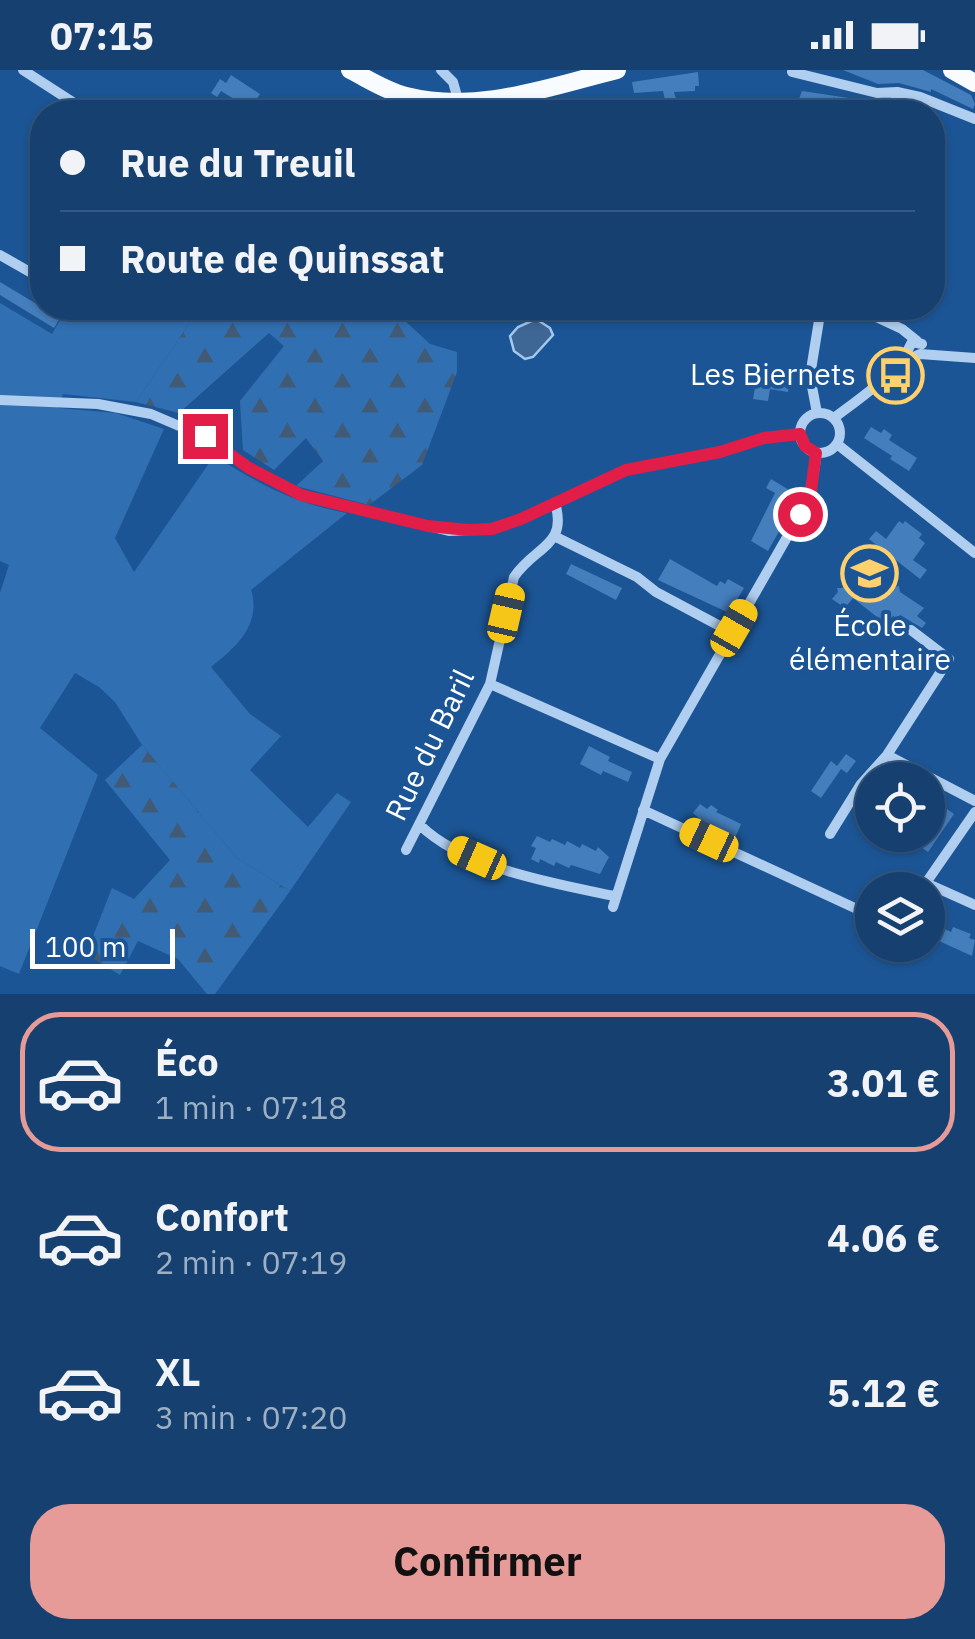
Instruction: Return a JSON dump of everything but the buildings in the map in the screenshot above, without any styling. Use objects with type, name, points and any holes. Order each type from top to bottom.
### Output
[{"type":"main road","points":[[350,70],[395,100]]},
{"type":"main road","points":[[518,100],[617,70]]},
{"type":"main road","points":[[952,70],[975,83]]},
{"type":"street","points":[[23,70],[69,100]]},
{"type":"street","points":[[441,70],[453,82],[458,100]]},
{"type":"street","points":[[792,72],[845,82],[877,93],[897,92],[928,100]]},
{"type":"street","points":[[896,100],[897,92]]},
{"type":"street","points":[[945,107],[975,119]]},
{"type":"street","points":[[0,255],[30,272]]},
{"type":"street","points":[[817,414],[810,376],[819,320]]},
{"type":"street","points":[[882,320],[896,327],[915,349],[975,358]]},
{"type":"street","points":[[834,418],[915,349]]},
{"type":"street","points":[[0,400],[98,404],[151,414],[205,436],[249,468],[301,495],[450,530],[492,529],[626,470],[720,452],[764,438],[800,434]]},
{"type":"street","points":[[817,414],[834,418],[840,430],[837,444],[824,453],[805,446],[800,434],[804,421],[817,414]]},
{"type":"street","points":[[837,444],[975,553]]},
{"type":"street","points":[[420,825],[442,842],[512,874],[614,902],[660,759],[810,498],[816,453]]},
{"type":"street","points":[[555,503],[560,523],[556,537],[637,577],[656,592],[731,632]]},
{"type":"street","name":"Rue du Baril","points":[[406,850],[490,684],[514,577],[524,563],[556,537]]},
{"type":"street","points":[[830,834],[949,659],[911,630]]},
{"type":"street","points":[[490,684],[660,759]]},
{"type":"street","points":[[887,755],[975,801]]},
{"type":"street","points":[[644,810],[855,908]]},
{"type":"street","points":[[933,872],[975,812]]},
{"type":"street","points":[[945,895],[975,905]]},
{"type":"green space","points":[[0,303],[52,334],[60,320],[192,320],[136,402],[63,394],[58,408],[116,413],[164,429],[115,538],[134,572],[214,456],[278,491],[347,513],[251,590],[250,625],[237,644],[211,667],[250,714],[281,736],[250,770],[308,827],[337,793],[351,802],[290,891],[237,858],[142,745],[115,702],[75,673],[40,728],[98,775],[19,974],[0,966],[0,593],[9,565],[0,561]]},
{"type":"green space","points":[[192,320],[404,320],[430,344],[457,352],[457,372],[422,465],[369,505],[296,486],[323,461],[306,438],[274,470],[243,450],[240,401],[284,346],[269,333],[179,413],[136,402]]},
{"type":"green space","points":[[142,745],[237,858],[290,891],[215,994],[207,994],[178,959],[138,941],[120,975],[86,954],[112,888],[134,899],[170,860],[105,780]]},
{"type":"shaded area","points":[[538,320],[553,335],[533,357],[525,359],[514,351],[510,336],[518,327]]},
{"type":"place","name":"Les Biernets","points":[[895,375]]},
{"type":"place","name":"École élémentaire","points":[[870,573]]},
{"type":"route","points":[[205,436],[275,484],[301,495],[428,526],[468,530],[492,529],[521,519],[596,481],[650,463],[694,458],[764,438],[800,434],[805,446],[816,453],[816,465],[810,498],[800,514]]}]
